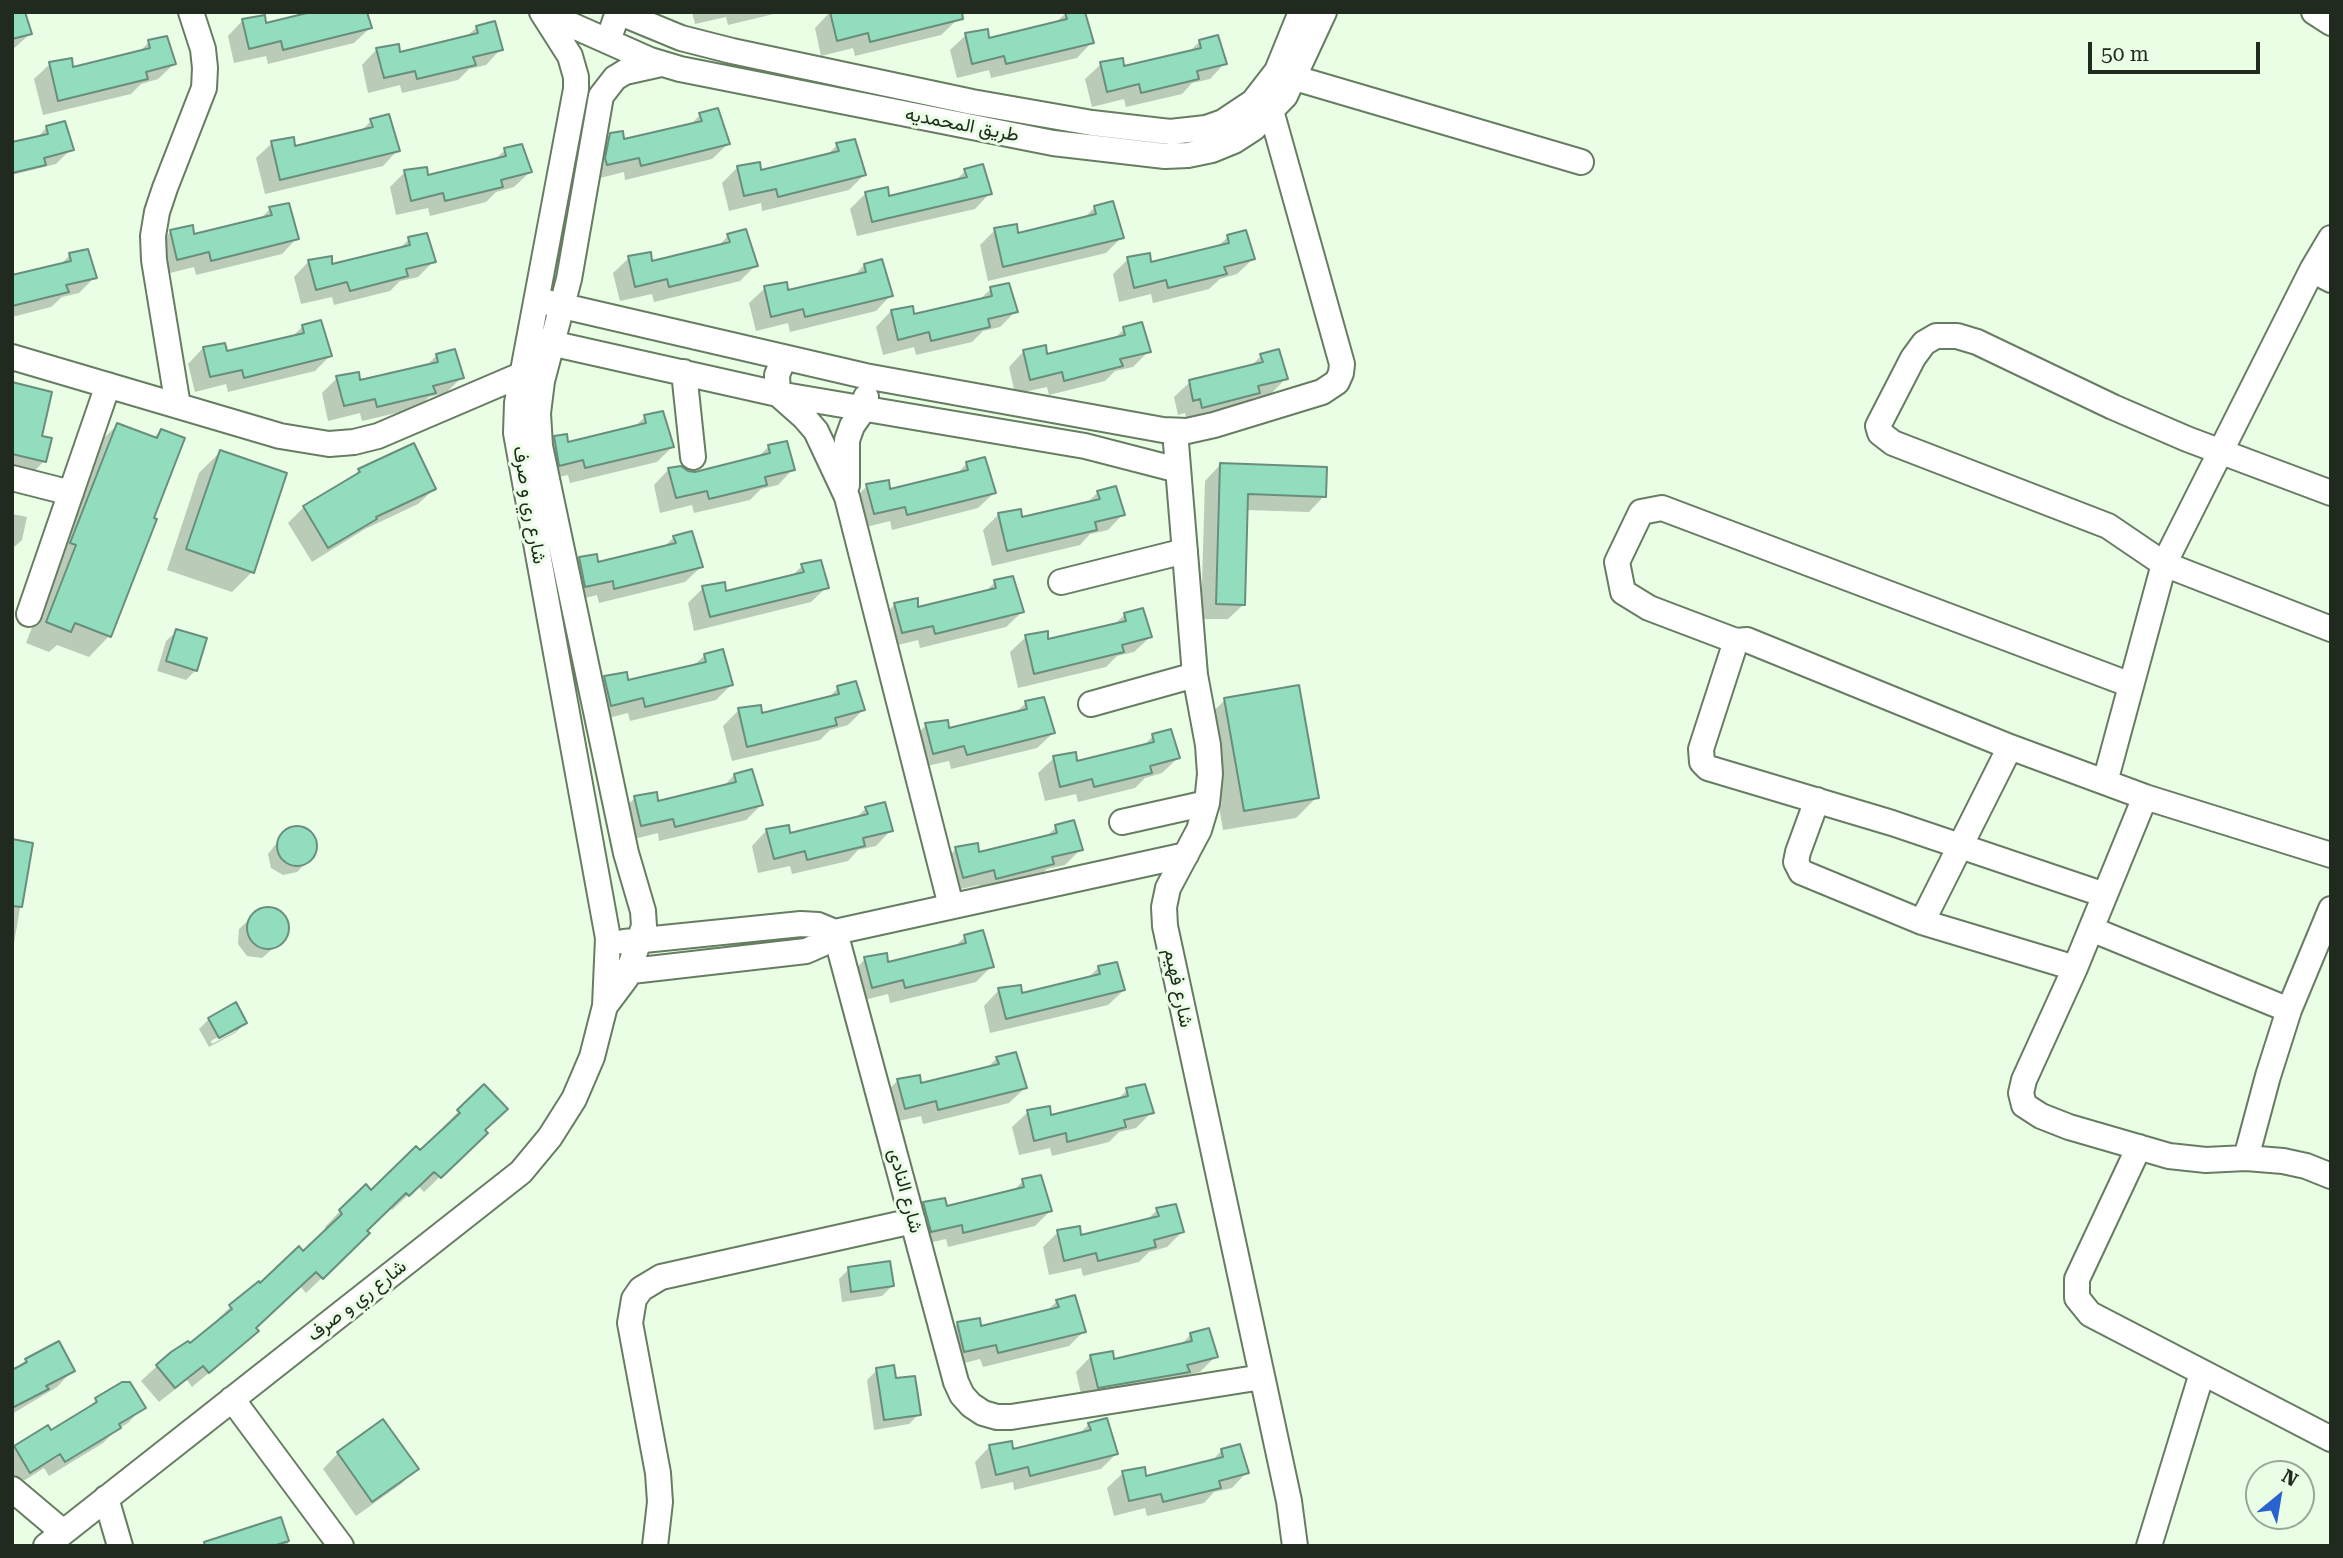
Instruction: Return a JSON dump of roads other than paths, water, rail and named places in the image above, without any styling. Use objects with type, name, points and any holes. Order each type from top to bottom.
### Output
[{"type":"street","points":[[178,406],[155,271],[153,236],[165,188],[204,88],[203,49],[191,12]]},
{"type":"street","name":"طريق المحمديه","points":[[542,12],[661,64],[1053,143],[1164,156],[1212,150],[1234,141],[1254,128],[1268,101],[1301,12]]},
{"type":"street","name":"شارع ري و صرف","points":[[54,1539],[521,1172],[550,1137],[574,1099],[592,1057],[605,1006],[618,972],[639,940],[643,911],[626,853],[540,446],[538,413],[541,340],[537,300],[576,89],[576,77],[570,56],[542,12]]},
{"type":"street","points":[[608,41],[618,12]]},
{"type":"street","name":"طريق المحمديه","points":[[618,12],[681,38],[744,54],[972,102],[1170,132],[1206,128],[1223,122],[1253,102],[1285,96],[1324,12]]},
{"type":"street","points":[[676,12],[681,38]]},
{"type":"street","points":[[2314,12],[2331,23]]},
{"type":"street","name":"شارع ري و صرف","points":[[618,972],[608,943],[518,447],[517,403],[523,374],[562,306],[601,96],[607,86],[625,72],[661,64]]},
{"type":"street","points":[[1295,78],[1581,162]]},
{"type":"street","points":[[537,300],[865,376],[1175,431],[1206,427],[1331,389],[1341,373],[1342,364],[1268,101]]},
{"type":"street","points":[[2105,782],[2164,564],[2220,453],[2321,275],[2331,238]]},
{"type":"street","points":[[2331,493],[2220,453],[2113,407],[1977,342],[1957,336],[1936,336],[1924,343],[1913,358],[1878,426],[1880,433],[1893,443],[2108,526],[2164,564],[2331,629]]},
{"type":"street","points":[[541,340],[778,394],[1086,446],[1178,470]]},
{"type":"street","points":[[12,357],[304,442],[329,444],[354,442],[402,428],[523,374]]},
{"type":"street","points":[[784,358],[778,375],[778,394],[816,431],[846,497],[951,906]]},
{"type":"street","points":[[684,372],[693,457]]},
{"type":"street","points":[[846,497],[847,440],[852,426],[863,410],[865,376]]},
{"type":"street","points":[[29,614],[108,385]]},
{"type":"street","name":"شارع فهيم","points":[[1175,431],[1195,675],[1208,745],[1210,774],[1207,803],[1199,830],[1168,888],[1164,907],[1165,926],[1289,1501],[1295,1546]]},
{"type":"street","points":[[12,478],[71,493]]},
{"type":"street","points":[[2131,685],[1662,508],[1641,512],[1617,562],[1623,592],[1649,608],[1736,641],[1747,639],[2010,747],[2145,797],[2331,855]]},
{"type":"street","points":[[1061,582],[1185,551]]},
{"type":"street","points":[[1736,641],[1701,749],[1702,762],[1715,771],[1961,845],[2105,895]]},
{"type":"street","points":[[1091,704],[1195,675]]},
{"type":"street","points":[[1922,922],[2010,747]]},
{"type":"street","points":[[2145,797],[2076,968],[2024,1080],[2021,1093],[2024,1105],[2041,1116],[2069,1127],[2169,1156],[2206,1160],[2246,1158],[2306,1166],[2331,1176]]},
{"type":"street","points":[[1817,800],[1798,852],[1796,862],[1801,872],[1922,922],[2076,968]]},
{"type":"street","points":[[1122,822],[1207,803]]},
{"type":"street","points":[[618,972],[806,951],[822,944],[835,932],[1186,855]]},
{"type":"street","points":[[2246,1158],[2289,1010],[2331,909]]},
{"type":"street","points":[[608,943],[801,924],[818,925],[835,932]]},
{"type":"street","points":[[2091,929],[2289,1010]]},
{"type":"street","name":"شارع النادى","points":[[835,932],[956,1382],[971,1405],[983,1413],[1011,1417],[1262,1377]]},
{"type":"street","points":[[2139,1147],[2077,1279],[2077,1298],[2090,1314],[2331,1438]]},
{"type":"street","points":[[655,1546],[660,1502],[658,1473],[630,1323],[634,1299],[640,1289],[661,1277],[913,1221]]},
{"type":"street","points":[[2149,1546],[2202,1373]]},
{"type":"street","points":[[232,1399],[341,1546]]},
{"type":"street","points":[[12,1489],[54,1539]]},
{"type":"street","points":[[106,1499],[120,1546]]}]
